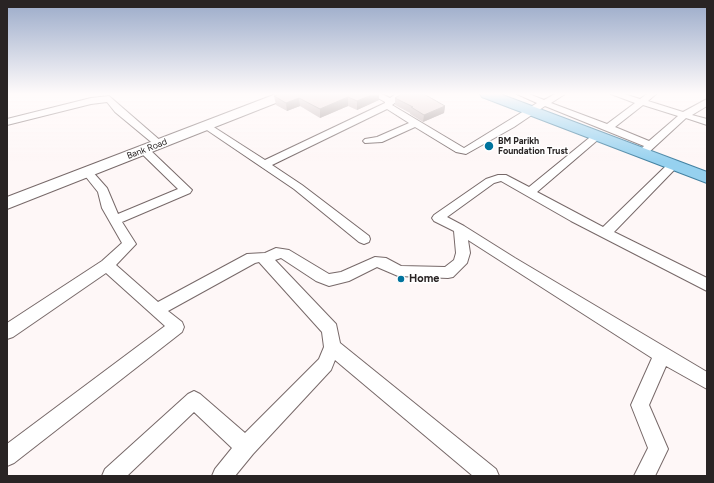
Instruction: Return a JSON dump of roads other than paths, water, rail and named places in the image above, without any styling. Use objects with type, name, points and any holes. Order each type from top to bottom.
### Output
[{"type":"main road","name":"Bank Road","points":[[7,203],[230,117]]},
{"type":"main road","points":[[551,117],[602,132],[646,149],[673,165],[707,178]]},
{"type":"street","points":[[7,122],[26,117]]},
{"type":"street","points":[[126,117],[159,144]]},
{"type":"street","points":[[264,165],[362,117]]},
{"type":"street","points":[[405,117],[460,150],[466,151],[511,125],[522,117]]},
{"type":"street","points":[[571,117],[602,132]]},
{"type":"street","points":[[530,192],[623,117]]},
{"type":"street","points":[[646,149],[682,117]]},
{"type":"street","points":[[685,117],[707,122]]},
{"type":"street","points":[[368,141],[379,140],[416,123]]},
{"type":"street","points":[[206,126],[298,187],[364,239]]},
{"type":"street","points":[[115,220],[186,190],[144,150]]},
{"type":"street","points":[[605,233],[673,165]]},
{"type":"street","points":[[7,332],[106,265],[129,244],[108,208],[103,191],[87,172]]},
{"type":"street","points":[[707,285],[605,233],[502,177],[496,177],[438,218],[460,229],[510,262],[707,381]]},
{"type":"street","points":[[156,310],[252,258],[265,258],[276,253],[284,253],[321,277],[329,280],[344,277],[375,262],[381,262],[398,271],[404,272],[448,273],[460,263],[463,252],[460,229]]},
{"type":"street","points":[[222,476],[246,447],[325,364],[332,347],[330,329],[265,258]]},
{"type":"street","points":[[7,456],[176,327],[106,265]]},
{"type":"street","points":[[332,347],[489,476]]},
{"type":"street","points":[[644,476],[658,449],[640,405],[662,355]]},
{"type":"street","points":[[112,476],[194,400],[246,447]]},
{"type":"place","name":"BM Parikh Foundation Trust","points":[[489,146]]},
{"type":"place","name":"Home","points":[[401,279]]}]
